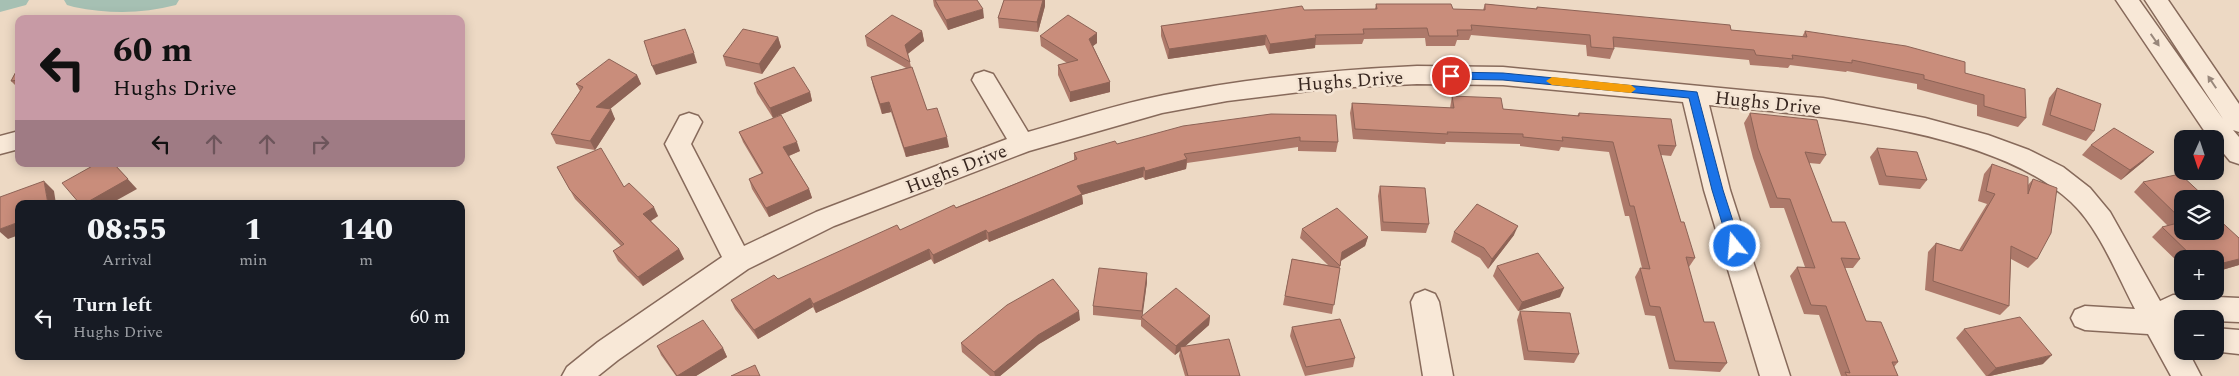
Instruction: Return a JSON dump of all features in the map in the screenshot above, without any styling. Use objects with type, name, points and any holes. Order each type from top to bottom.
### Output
[{"type":"street","points":[[2127,0],[2212,123],[2239,154]]},
{"type":"street","points":[[2156,0],[2239,123]]},
{"type":"street","name":"Hughs Drive","points":[[584,374],[608,351],[738,260],[825,219],[1022,143],[1162,104],[1227,92],[1333,79],[1417,75],[1503,76],[1823,107],[1925,127],[1979,142],[2020,157],[2054,174],[2081,195],[2101,219],[2186,376]]},
{"type":"street","points":[[984,80],[1022,143]]},
{"type":"street","points":[[1694,95],[1717,190],[1775,376]]},
{"type":"street","points":[[690,122],[678,144],[738,260]]},
{"type":"street","points":[[0,145],[15,141]]},
{"type":"street","points":[[1424,302],[1438,376]]},
{"type":"street","points":[[2156,322],[2173,307],[2239,310]]},
{"type":"street","points":[[2085,318],[2156,322],[2174,330]]},
{"type":"street","points":[[2224,341],[2239,342]]},
{"type":"building","points":[[935,0],[977,0],[983,9],[946,20]]},
{"type":"building","points":[[1004,0],[1043,0],[1037,22],[998,18]]},
{"type":"building","points":[[1376,4],[1451,4],[1453,9],[1485,10],[1485,4],[1537,9],[1537,7],[1730,25],[1731,30],[1807,37],[1805,31],[1906,46],[1965,62],[1965,73],[2025,89],[2026,118],[1984,106],[1984,95],[1924,79],[1924,75],[1852,60],[1852,63],[1792,55],[1793,59],[1756,55],[1754,50],[1613,37],[1614,49],[1591,47],[1590,35],[1471,25],[1472,30],[1457,30],[1458,36],[1429,36],[1427,28],[1363,29],[1364,34],[1315,35],[1316,38],[1270,44],[1266,35],[1169,49],[1161,26],[1302,6],[1304,10],[1377,9]]},
{"type":"building","points":[[892,15],[922,31],[905,45],[910,62],[865,36]]},
{"type":"building","points":[[1068,15],[1097,33],[1089,39],[1110,82],[1070,92],[1058,65],[1078,60],[1040,36]]},
{"type":"building","points":[[685,29],[694,53],[652,66],[644,41]]},
{"type":"building","points":[[743,29],[778,37],[759,64],[723,56]]},
{"type":"building","points":[[609,59],[637,75],[596,107],[611,109],[590,141],[551,134],[583,87],[576,84]]},
{"type":"building","points":[[794,67],[810,92],[770,108],[754,83]]},
{"type":"building","points":[[912,67],[927,110],[937,108],[947,137],[904,148],[889,102],[880,104],[871,77]]},
{"type":"building","points":[[2057,88],[2101,104],[2094,131],[2050,115]]},
{"type":"building","points":[[1452,96],[1501,98],[1503,109],[1579,116],[1579,113],[1671,119],[1676,146],[1658,145],[1681,222],[1684,222],[1695,258],[1686,257],[1704,322],[1714,322],[1727,363],[1675,361],[1660,307],[1650,306],[1640,268],[1650,269],[1634,206],[1630,206],[1613,142],[1562,137],[1563,141],[1523,137],[1523,134],[1447,132],[1448,134],[1355,129],[1352,103],[1454,108]]},
{"type":"building","points":[[1750,113],[1817,120],[1826,155],[1805,152],[1832,222],[1845,222],[1860,259],[1841,258],[1866,321],[1881,322],[1898,362],[1892,362],[1898,376],[1847,376],[1845,372],[1850,373],[1826,306],[1811,305],[1797,267],[1815,268],[1790,199],[1777,198],[1758,148]]},
{"type":"building","points":[[1271,114],[1336,115],[1338,142],[1300,141],[1300,137],[1184,154],[1187,159],[1145,171],[1144,167],[1077,186],[1082,194],[988,233],[986,230],[933,255],[929,249],[813,304],[810,298],[754,330],[731,300],[774,275],[778,279],[897,225],[900,230],[954,205],[956,208],[1077,159],[1074,153],[1115,141],[1117,144],[1183,126]]},
{"type":"building","points":[[781,115],[797,142],[783,147],[809,189],[766,208],[749,179],[763,173],[739,132]]},
{"type":"building","points":[[2114,128],[2154,152],[2130,170],[2091,145]]},
{"type":"building","points":[[601,148],[624,187],[629,183],[654,207],[643,214],[679,249],[638,277],[613,251],[624,244],[570,190],[557,167]]},
{"type":"building","points":[[1877,148],[1917,152],[1927,180],[1886,176]]},
{"type":"building","points":[[1992,164],[2028,177],[2028,194],[2033,179],[2057,188],[2051,233],[2037,259],[2011,246],[2009,306],[1933,281],[1936,243],[1962,251],[1995,194],[1986,191]]},
{"type":"building","points":[[91,167],[117,167],[128,179],[91,200],[77,200],[62,183]]},
{"type":"building","points":[[2174,175],[2174,180],[2186,180],[2197,190],[2174,190],[2174,212],[2143,182]]},
{"type":"building","points":[[44,181],[47,200],[15,200],[15,223],[0,229],[0,197]]},
{"type":"building","points":[[1380,186],[1425,188],[1429,224],[1383,222]]},
{"type":"building","points":[[1477,204],[1518,226],[1492,259],[1484,248],[1454,232]]},
{"type":"building","points":[[1337,208],[1368,237],[1342,252],[1340,266],[1302,229]]},
{"type":"building","points":[[2174,224],[2174,239],[2162,227]]},
{"type":"building","points":[[2224,224],[2239,238],[2239,259],[2224,263],[2224,250],[2186,250],[2175,240],[2224,240]]},
{"type":"building","points":[[1538,253],[1564,288],[1522,302],[1497,266]]},
{"type":"building","points":[[1292,259],[1340,268],[1334,305],[1285,296]]},
{"type":"building","points":[[1099,268],[1147,273],[1142,311],[1093,306]]},
{"type":"building","points":[[1053,279],[1079,311],[1038,335],[994,372],[961,343],[1007,305]]},
{"type":"building","points":[[1176,288],[1210,316],[1176,346],[1141,317]]},
{"type":"building","points":[[1520,311],[1570,313],[1579,354],[1528,351]]},
{"type":"building","points":[[2020,317],[2052,355],[1996,368],[1964,329]]},
{"type":"building","points":[[1340,319],[1355,358],[1306,367],[1292,327]]},
{"type":"building","points":[[703,320],[723,348],[677,376],[657,346]]},
{"type":"building","points":[[1229,339],[1240,376],[1188,376],[1180,347]]},
{"type":"building","points":[[755,365],[760,376],[731,376]]},
{"type":"waterway","points":[[0,5],[19,0]]},
{"type":"waterway","points":[[74,0],[122,6],[146,5],[169,0]]},
{"type":"slow traffic","points":[[1552,81],[1631,89]]},
{"type":"route","points":[[1451,76],[1503,76],[1694,95],[1717,190],[1735,246]]}]
